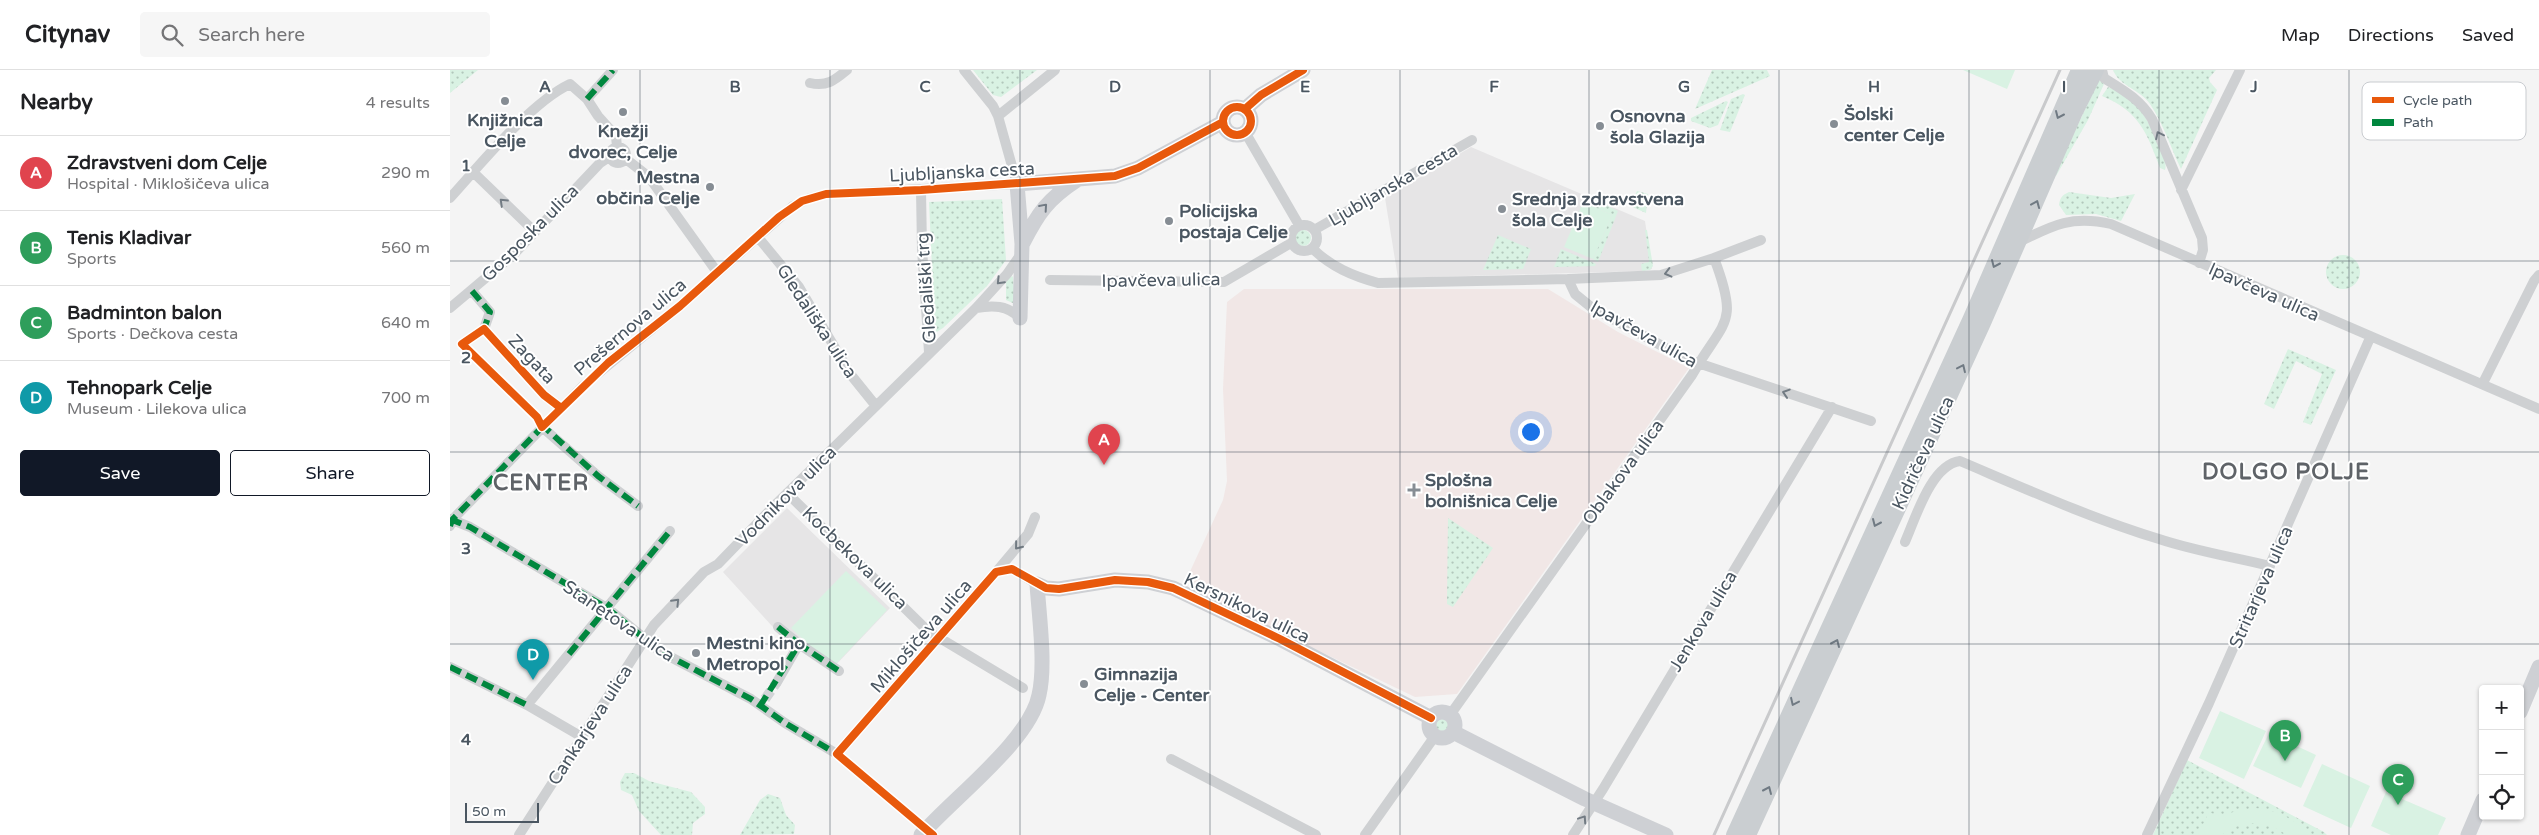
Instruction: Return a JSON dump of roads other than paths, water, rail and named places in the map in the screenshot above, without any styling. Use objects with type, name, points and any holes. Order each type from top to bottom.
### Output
[{"type":"main road","name":"Kidričeva ulica","points":[[1734,835],[1971,318],[2079,70]]},
{"type":"main road","name":"Kidričeva ulica","points":[[1748,835],[2019,242],[2074,114],[2096,70]]},
{"type":"street","points":[[587,100],[613,70]]},
{"type":"street","points":[[810,83],[821,85],[831,82],[847,70]]},
{"type":"street","points":[[964,70],[993,106],[998,116],[1017,184],[1022,249],[1020,318]]},
{"type":"street","points":[[998,116],[1055,70]]},
{"type":"street","name":"Ljubljanska cesta","points":[[717,272],[793,206],[818,195],[1077,180],[1127,173],[1223,122],[1224,115],[1230,109],[1237,107],[1244,109],[1261,95],[1303,70]]},
{"type":"street","name":"Ipavčeva ulica","points":[[2102,70],[2104,78],[2132,95],[2145,107],[2165,146],[2179,185],[2202,238],[2203,250],[2199,264],[2370,338],[2483,383],[2539,409]]},
{"type":"street","points":[[2179,185],[2240,70]]},
{"type":"street","points":[[450,198],[530,115],[562,88],[570,84],[587,100],[616,136],[617,147]]},
{"type":"street","points":[[1223,122],[1225,129],[1231,134],[1238,135],[1245,132],[1251,121],[1244,109]]},
{"type":"street","points":[[1245,132],[1299,225],[1291,234],[1291,243],[1300,251],[1312,248],[1334,266],[1353,276],[1378,282],[1568,279]]},
{"type":"street","name":"Ljubljanska cesta","points":[[1314,230],[1381,194],[1472,140]]},
{"type":"street","points":[[613,148],[623,148],[626,153],[626,159],[617,164],[609,156],[613,148]]},
{"type":"street","name":"Gosposka ulica","points":[[450,308],[514,254],[534,231],[609,156]]},
{"type":"street","points":[[626,159],[649,177],[717,272]]},
{"type":"street","points":[[473,172],[534,231]]},
{"type":"street","points":[[1022,249],[1034,220],[1046,204],[1077,180]]},
{"type":"street","name":"Gledališki trg","points":[[921,190],[922,249],[930,352]]},
{"type":"street","points":[[2019,242],[2056,224],[2089,219],[2110,224],[2199,264]]},
{"type":"street","name":"Ljubljanska cesta","points":[[1299,225],[1308,225],[1314,230],[1316,241],[1312,248]]},
{"type":"street","name":"Gledališka ulica","points":[[757,236],[799,288],[851,375],[876,406]]},
{"type":"street","points":[[1714,258],[1761,240]]},
{"type":"street","name":"Ipavčeva ulica","points":[[1050,280],[1224,282],[1291,243]]},
{"type":"street","name":"Gledališki trg","points":[[930,352],[976,308],[1010,270],[1022,249]]},
{"type":"street","name":"Ipavčeva ulica","points":[[1714,258],[1671,273],[1649,277],[1568,279],[1574,294],[1591,306],[1698,365],[1871,422]]},
{"type":"street","name":"Oblakova ulica","points":[[1450,715],[1698,365],[1727,318],[1727,293],[1714,258]]},
{"type":"street","name":"Prešernova ulica","points":[[451,521],[542,427],[608,363],[680,306],[717,272]]},
{"type":"street","points":[[2483,383],[2534,281],[2539,275]]},
{"type":"street","points":[[472,291],[490,312],[484,328],[462,344],[537,417],[542,427],[598,476],[638,506]]},
{"type":"street","points":[[976,308],[1001,306],[1014,312],[1020,318]]},
{"type":"street","name":"Zagata","points":[[484,328],[544,395],[561,408]]},
{"type":"street","name":"Stritarjeva ulica","points":[[2147,835],[2270,566],[2370,338]]},
{"type":"street","name":"Vodnikova ulica","points":[[644,639],[654,625],[704,572],[718,564],[930,352]]},
{"type":"street","name":"Jenkova ulica","points":[[1573,835],[1832,408]]},
{"type":"street","points":[[1905,542],[1928,491],[1940,471],[1951,462],[1960,461],[2100,520],[2161,540],[2270,566]]},
{"type":"street","name":"Kocbekova ulica","points":[[787,493],[938,639],[1023,688]]},
{"type":"street","name":"Miklošičeva ulica","points":[[837,754],[1028,534],[1035,517]]},
{"type":"street","name":"Stanetova ulica","points":[[451,521],[486,537],[607,608],[661,652],[762,703],[837,754],[926,833]]},
{"type":"street","points":[[527,705],[670,531]]},
{"type":"street","points":[[926,833],[1025,726],[1033,713],[1040,695],[1037,584],[1012,568],[996,572]]},
{"type":"street","name":"Kersnikova ulica","points":[[1037,584],[1046,588],[1059,589],[1115,580],[1148,582],[1173,588],[1280,639],[1431,718]]},
{"type":"street","points":[[778,628],[839,671]]},
{"type":"street","name":"Cankarjeva ulica","points":[[519,835],[644,639]]},
{"type":"street","points":[[777,682],[799,644]]},
{"type":"street","points":[[450,667],[527,705],[582,737]]},
{"type":"street","points":[[2524,703],[2539,667]]},
{"type":"street","points":[[1440,712],[1450,715],[1456,725],[1453,732],[1442,738],[1435,736],[1430,730],[1431,718],[1440,712]]},
{"type":"street","points":[[1453,732],[1594,803],[1666,835]]},
{"type":"street","points":[[1365,835],[1435,736]]},
{"type":"street","points":[[1171,759],[1316,835]]},
{"type":"street","points":[[2468,835],[2479,809]]},
{"type":"tunnel","points":[[765,699],[777,682]]},
{"type":"railway","points":[[1714,835],[2060,70]]},
{"type":"place","name":"Knjižnica Celje","points":[[505,101]]},
{"type":"place","name":"Knežji dvorec, Celje","points":[[623,112]]},
{"type":"place","name":"Šolski center Celje","points":[[1834,124]]},
{"type":"place","name":"Osnovna šola Glazija","points":[[1600,126]]},
{"type":"place","name":"Mestna občina Celje","points":[[710,187]]},
{"type":"place","name":"Srednja zdravstvena šola Celje","points":[[1502,209]]},
{"type":"place","name":"Policijska postaja Celje","points":[[1169,221]]},
{"type":"place","name":"Zdravstveni dom Celje","points":[[1104,465]]},
{"type":"place","name":"Splošna bolnišnica Celje","points":[[1414,490]]},
{"type":"place","name":"Mestni kino Metropol","points":[[696,653]]},
{"type":"place","name":"Tehnopark Celje","points":[[533,680]]},
{"type":"place","name":"Gimnazija Celje - Center","points":[[1084,684]]},
{"type":"place","name":"Tenis Kladivar","points":[[2285,761]]},
{"type":"place","name":"Badminton balon","points":[[2398,805]]},
{"type":"district","name":"DOLGO POLJE","points":[[2286,471]]},
{"type":"district","name":"CENTER","points":[[541,482]]}]
